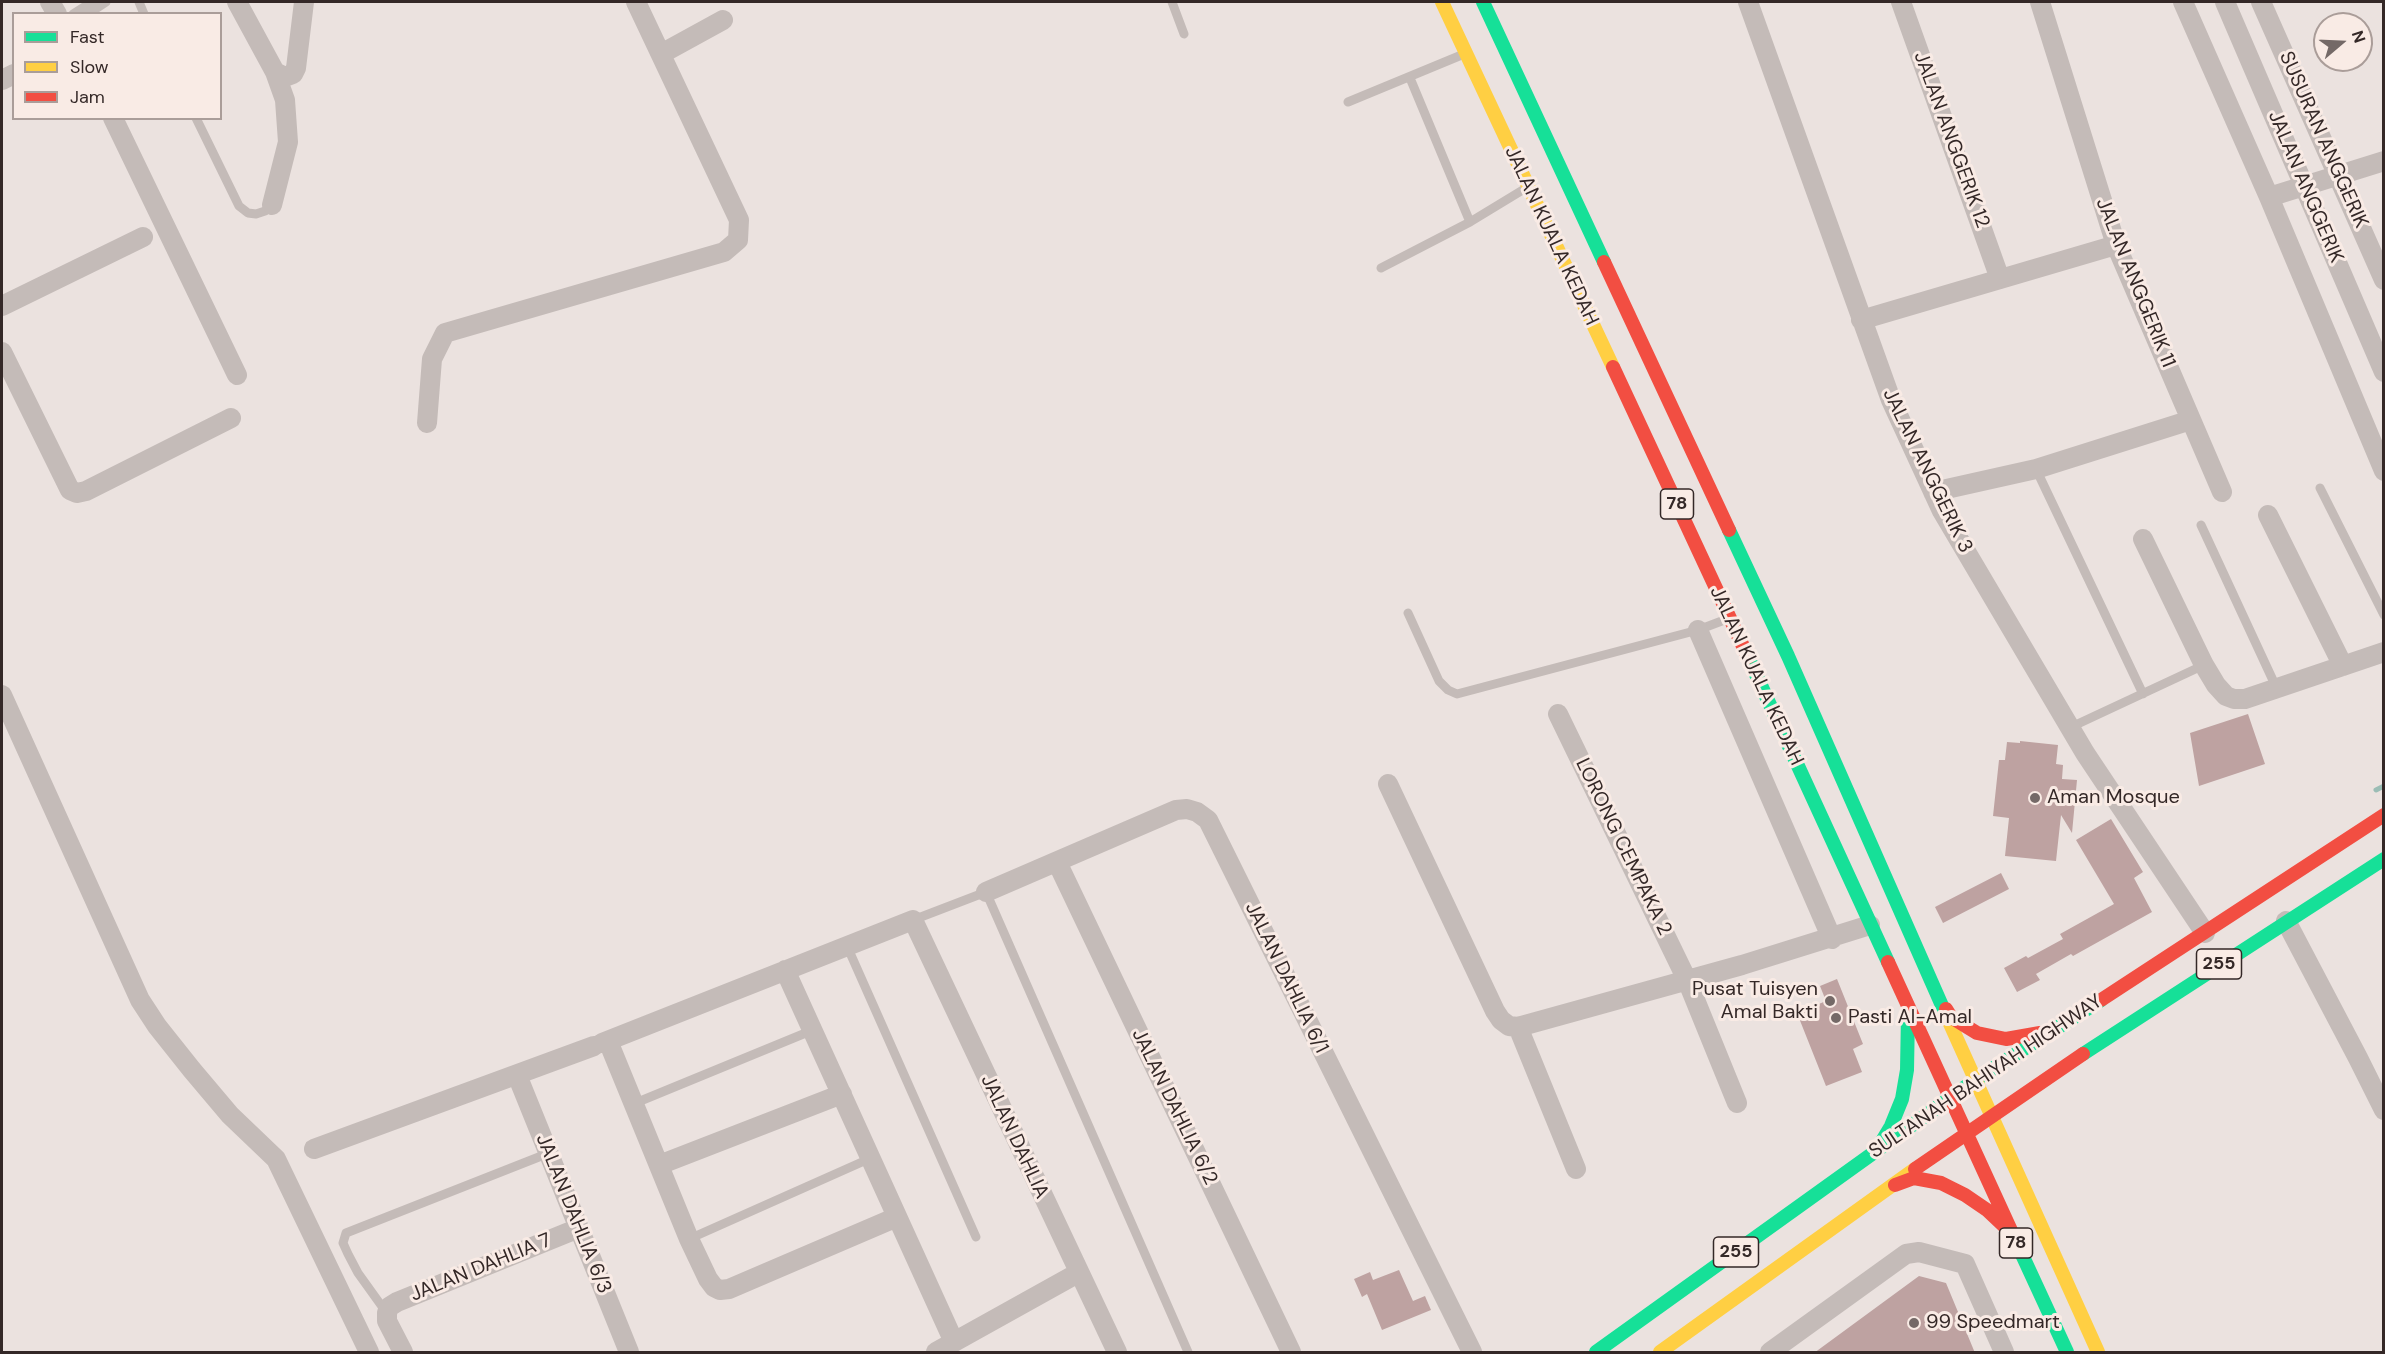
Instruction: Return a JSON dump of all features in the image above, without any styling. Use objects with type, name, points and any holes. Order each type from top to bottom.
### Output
[{"type":"main road","name":"JALAN KUALA KEDAH","points":[[1442,2],[1730,618],[2067,1353]]},
{"type":"main road","name":"JALAN KUALA KEDAH","points":[[1483,2],[1779,660],[1935,990],[2098,1353]]},
{"type":"main road","points":[[1754,671],[1779,660]]},
{"type":"main road","name":"SULTANAH BAHIYAH HIGHWAY","points":[[1596,1353],[1975,1080],[2384,815]]},
{"type":"main road","name":"SULTANAH BAHIYAH HIGHWAY","points":[[1660,1353],[1965,1133],[2384,859]]},
{"type":"main road","points":[[1935,990],[1951,1017],[1977,1033],[2007,1039],[2036,1034],[2063,1022]]},
{"type":"main road","points":[[1876,1151],[1891,1126],[1902,1099],[1907,1070],[1908,1008]]},
{"type":"main road","points":[[2025,1109],[2038,1087],[2057,1071]]},
{"type":"main road","points":[[2009,1158],[2015,1133]]},
{"type":"main road","points":[[1892,1186],[1914,1178],[1941,1183],[1979,1205],[2011,1233]]},
{"type":"street","points":[[237,2],[275,72],[285,100],[288,142],[272,205]]},
{"type":"street","points":[[275,72],[285,77],[297,68],[304,2]]},
{"type":"street","points":[[427,423],[432,359],[445,333],[724,252],[738,240],[739,220],[636,2]]},
{"type":"street","name":"JALAN ANGGERIK 3","points":[[1748,2],[1890,400],[1942,511],[2069,728],[2205,933]]},
{"type":"street","name":"JALAN ANGGERIK 12","points":[[1901,2],[2000,279]]},
{"type":"street","name":"JALAN ANGGERIK 11","points":[[2040,2],[2116,245],[2222,492]]},
{"type":"street","points":[[2183,2],[2269,197],[2383,470]]},
{"type":"street","name":"JALAN ANGGERIK","points":[[2226,2],[2384,372]]},
{"type":"street","name":"SUSURAN ANGGERIK","points":[[2261,2],[2384,280]]},
{"type":"street","points":[[660,54],[723,20]]},
{"type":"street","points":[[114,120],[237,375]]},
{"type":"street","points":[[2269,197],[2384,161]]},
{"type":"street","points":[[2,306],[143,237]]},
{"type":"street","points":[[1860,320],[2116,245]]},
{"type":"street","points":[[2,352],[70,490],[77,493],[86,491],[231,418]]},
{"type":"street","points":[[1933,492],[2036,469],[2191,420]]},
{"type":"street","points":[[2268,515],[2343,666]]},
{"type":"street","points":[[2143,539],[2204,664],[2216,685],[2226,696],[2245,699],[2384,652]]},
{"type":"street","points":[[1698,630],[1832,939]]},
{"type":"street","points":[[2,695],[140,1000],[157,1026],[230,1115],[276,1159],[369,1353]]},
{"type":"street","name":"LORONG CEMPAKA 2","points":[[1558,714],[1687,980],[1737,1103]]},
{"type":"street","points":[[1388,784],[1495,1011],[1509,1026],[1518,1027],[1687,980],[1832,939],[1870,925]]},
{"type":"street","name":"JALAN DAHLIA 6/1","points":[[986,892],[1176,810],[1186,809],[1197,812],[1208,820],[1472,1353]]},
{"type":"street","name":"JALAN DAHLIA 6/2","points":[[1057,862],[1291,1353]]},
{"type":"street","points":[[314,1149],[601,1043],[913,920]]},
{"type":"street","name":"JALAN DAHLIA","points":[[913,920],[1078,1273],[1112,1351]]},
{"type":"street","points":[[2286,921],[2382,1105]]},
{"type":"street","points":[[785,970],[954,1342]]},
{"type":"street","points":[[1518,1027],[1575,1169]]},
{"type":"street","points":[[601,1043],[633,1104],[689,1239],[714,1287],[720,1290],[729,1289],[897,1217]]},
{"type":"street","name":"JALAN DAHLIA 6/3","points":[[517,1075],[629,1353]]},
{"type":"street","points":[[659,1165],[842,1094]]},
{"type":"street","name":"JALAN DAHLIA 7","points":[[387,1313],[397,1302],[579,1228]]},
{"type":"street","points":[[1770,1353],[1906,1254],[1919,1252],[1965,1264],[2004,1353]]},
{"type":"street","points":[[936,1353],[1078,1273]]},
{"type":"street","points":[[387,1313],[387,1321],[403,1353]]},
{"type":"lane","points":[[76,12],[92,2]]},
{"type":"lane","points":[[91,12],[106,2]]},
{"type":"lane","points":[[1172,2],[1184,34]]},
{"type":"lane","points":[[1348,102],[1466,53]]},
{"type":"lane","points":[[1410,78],[1470,222]]},
{"type":"lane","points":[[197,120],[239,206],[248,213],[256,214],[272,205]]},
{"type":"lane","points":[[1381,268],[1470,222],[1528,187]]},
{"type":"lane","points":[[2036,469],[2143,694]]},
{"type":"lane","points":[[2320,488],[2384,615]]},
{"type":"lane","points":[[2201,525],[2277,689]]},
{"type":"lane","points":[[1408,613],[1439,681],[1448,690],[1457,694],[1698,630],[1730,618]]},
{"type":"lane","points":[[2069,728],[2204,664]]},
{"type":"lane","points":[[913,920],[986,892],[1188,1353]]},
{"type":"lane","points":[[847,946],[976,1237]]},
{"type":"lane","points":[[633,1104],[813,1030]]},
{"type":"lane","points":[[387,1313],[358,1273],[348,1254],[343,1243],[346,1233],[549,1153]]},
{"type":"lane","points":[[689,1239],[871,1158]]},
{"type":"building","points":[[2248,714],[2265,764],[2199,786],[2190,733]]},
{"type":"building","name":"Aman Mosque","points":[[2020,741],[2058,745],[2056,764],[2063,765],[2062,779],[2077,780],[2072,833],[2061,815],[2056,861],[2005,856],[2009,818],[1993,816],[1999,760],[2005,760],[2007,742],[2020,743]]},
{"type":"building","points":[[2111,819],[2143,872],[2134,878],[2152,912],[2036,974],[2040,980],[2017,992],[2004,968],[2063,939],[2060,934],[2114,904],[2076,840]]},
{"type":"building","points":[[2001,873],[2009,889],[1943,923],[1935,907]]},
{"type":"building","points":[[1837,979],[1863,1044],[1853,1049],[1862,1072],[1826,1086],[1797,1013],[1826,1001],[1820,986]]},
{"type":"building","points":[[1399,1270],[1413,1301],[1425,1296],[1431,1310],[1382,1330],[1367,1294],[1362,1297],[1354,1279],[1370,1272],[1373,1280]]},
{"type":"building","points":[[1919,1276],[1946,1283],[1975,1353],[1814,1353]]},
{"type":"waterway","points":[[2376,790],[2384,786]]},
{"type":"traffic: fast","points":[[1483,2],[1604,262]]},
{"type":"traffic: fast","points":[[1729,530],[1788,656],[1947,1017]]},
{"type":"traffic: fast","points":[[1748,657],[1888,962]]},
{"type":"traffic: fast","points":[[2083,1054],[2384,859]]},
{"type":"traffic: fast","points":[[1596,1352],[1975,1080],[2101,1000]]},
{"type":"traffic: fast","points":[[1879,1146],[1891,1126],[1902,1099],[1907,1070],[1908,1014]]},
{"type":"traffic: fast","points":[[2019,1248],[2067,1352]]},
{"type":"traffic: slow","points":[[1442,2],[1613,367]]},
{"type":"traffic: slow","points":[[1947,1017],[2098,1352]]},
{"type":"traffic: slow","points":[[1660,1352],[1915,1169]]},
{"type":"traffic: jam","points":[[1604,262],[1729,530]]},
{"type":"traffic: jam","points":[[1613,367],[1748,657]]},
{"type":"traffic: jam","points":[[2101,1000],[2384,815]]},
{"type":"traffic: jam","points":[[1888,962],[2019,1248]]},
{"type":"traffic: jam","points":[[1946,1009],[1951,1017],[1977,1033],[2006,1039],[2040,1033]]},
{"type":"traffic: jam","points":[[1915,1169],[2083,1054]]},
{"type":"traffic: jam","points":[[1895,1185],[1914,1178],[1941,1183],[1987,1210],[2005,1227]]},
{"type":"place","name":"Aman Mosque","points":[[2035,798]]},
{"type":"place","name":"Pusat Tuisyen Amal Bakti","points":[[1830,1001]]},
{"type":"place","name":"Pasti Al-Amal","points":[[1836,1018]]},
{"type":"place","name":"99 Speedmart","points":[[1914,1323]]}]
